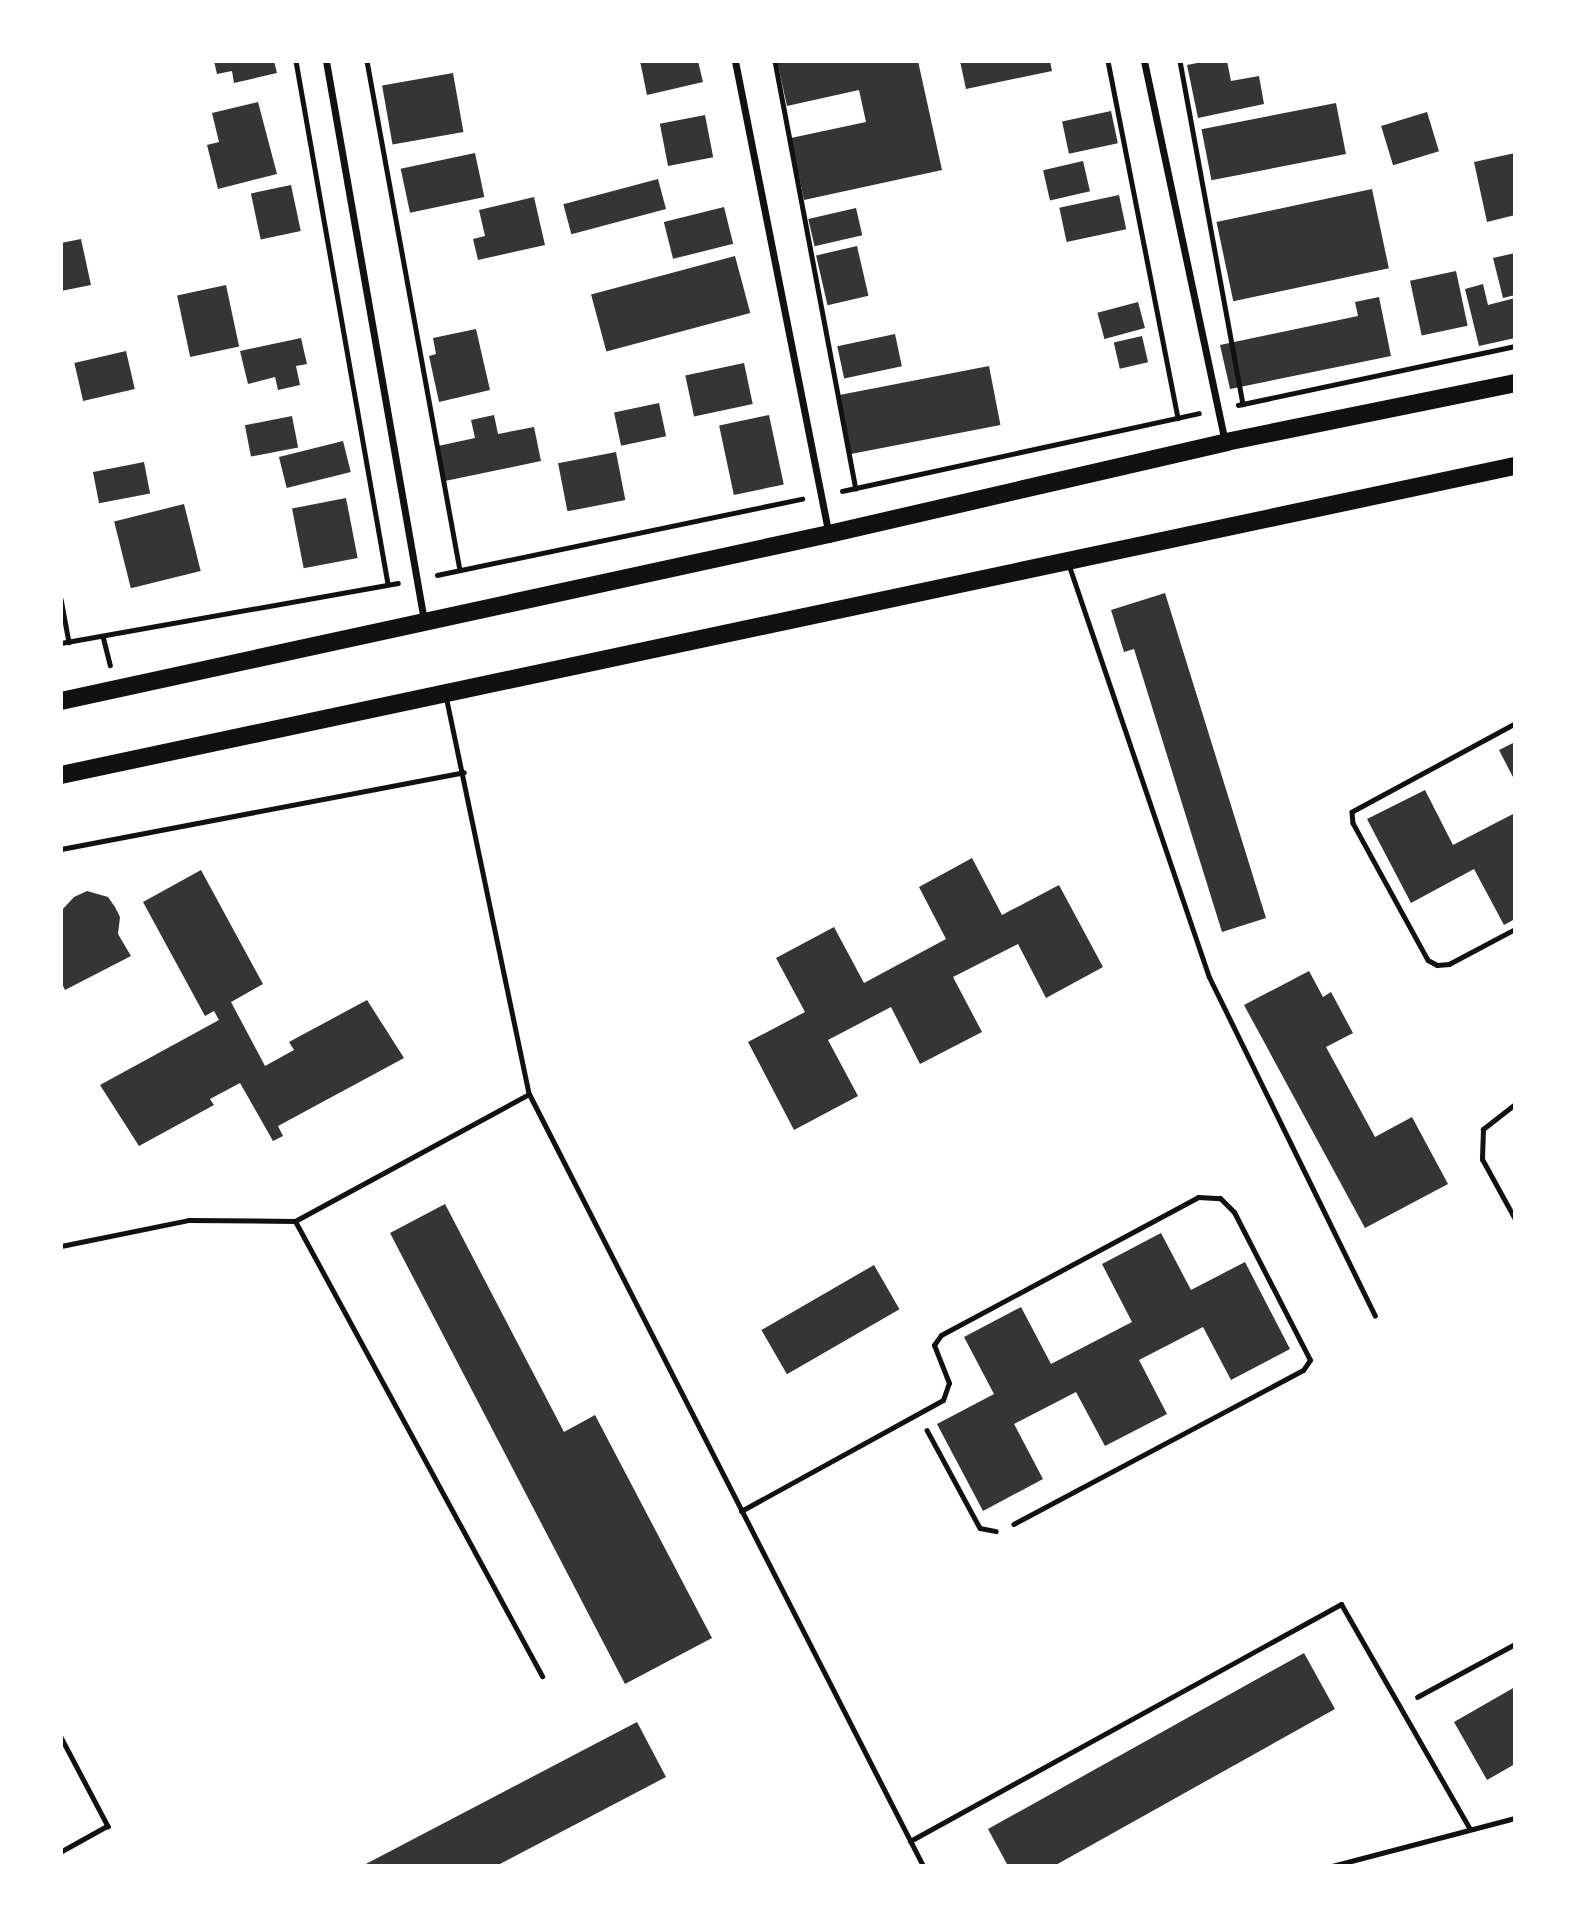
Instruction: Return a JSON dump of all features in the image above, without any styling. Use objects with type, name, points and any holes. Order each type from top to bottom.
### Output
[{"type":"main road","points":[[61,701],[829,534],[1226,442],[1515,383]]},
{"type":"main road","points":[[61,775],[444,691],[1515,466]]},
{"type":"street","points":[[326,61],[425,622]]},
{"type":"street","points":[[735,61],[829,534]]},
{"type":"street","points":[[1144,61],[1226,442]]},
{"type":"lane","points":[[1067,560],[1209,977],[1375,1316]]},
{"type":"lane","points":[[444,691],[464,772],[528,1094],[923,1866]]},
{"type":"lane","points":[[61,849],[464,772]]},
{"type":"lane","points":[[61,1246],[189,1220],[295,1221],[528,1094]]},
{"type":"lane","points":[[1515,1104],[1483,1129],[1482,1159],[1515,1219]]},
{"type":"lane","points":[[741,1511],[918,1413],[949,1392],[935,1358],[933,1345],[941,1335],[1198,1197],[1220,1198],[1234,1212],[1307,1348],[1310,1360],[1303,1370],[1013,1524]]},
{"type":"lane","points":[[295,1221],[542,1676]]},
{"type":"lane","points":[[910,1841],[1341,1604],[1470,1829]]},
{"type":"lane","points":[[1332,1866],[1515,1818]]},
{"type":"path","points":[[296,61],[388,584]]},
{"type":"path","points":[[367,61],[460,570]]},
{"type":"path","points":[[775,61],[856,488]]},
{"type":"path","points":[[1108,61],[1178,418]]},
{"type":"path","points":[[1180,61],[1243,404]]},
{"type":"path","points":[[61,643],[417,579],[856,488],[1515,346]]},
{"type":"path","points":[[61,599],[69,642]]},
{"type":"path","points":[[1515,724],[1352,811],[1353,822],[1428,960],[1437,965],[1450,964],[1515,929]]},
{"type":"path","points":[[918,1413],[980,1528],[996,1531],[1013,1524]]},
{"type":"path","points":[[1400,1707],[1515,1644]]},
{"type":"path","points":[[61,1737],[108,1826],[61,1852]]},
{"type":"building","points":[[214,61],[274,61],[277,73],[234,83],[232,71],[217,74]]},
{"type":"building","points":[[640,61],[698,61],[703,82],[647,95]]},
{"type":"building","points":[[777,61],[918,61],[942,170],[804,200],[791,138],[866,122],[859,90],[787,106]]},
{"type":"building","points":[[960,61],[1050,61],[1052,71],[966,89]]},
{"type":"building","points":[[1227,61],[1231,81],[1259,76],[1264,104],[1198,118],[1187,65]]},
{"type":"building","points":[[453,73],[463,132],[393,145],[382,86]]},
{"type":"building","points":[[258,102],[277,174],[218,189],[207,145],[219,142],[212,113]]},
{"type":"building","points":[[1336,103],[1346,154],[1211,180],[1202,129]]},
{"type":"building","points":[[1111,111],[1118,143],[1069,154],[1062,121]]},
{"type":"building","points":[[1427,112],[1439,151],[1393,165],[1381,126]]},
{"type":"building","points":[[705,115],[713,157],[668,166],[660,124]]},
{"type":"building","points":[[475,153],[484,197],[410,213],[401,169]]},
{"type":"building","points":[[1515,153],[1515,215],[1487,222],[1474,162]]},
{"type":"building","points":[[1083,161],[1090,191],[1050,200],[1043,170]]},
{"type":"building","points":[[658,179],[666,209],[571,234],[563,204]]},
{"type":"building","points":[[291,185],[301,231],[261,239],[251,194]]},
{"type":"building","points":[[1372,189],[1389,268],[1233,301],[1216,222]]},
{"type":"building","points":[[1119,195],[1126,229],[1067,242],[1059,208]]},
{"type":"building","points":[[534,197],[545,245],[478,260],[473,239],[485,236],[479,210]]},
{"type":"building","points":[[724,207],[733,244],[673,259],[664,222]]},
{"type":"building","points":[[856,208],[862,235],[815,246],[808,219]]},
{"type":"building","points":[[81,239],[91,285],[61,291],[61,243]]},
{"type":"building","points":[[857,246],[868,296],[828,305],[816,255]]},
{"type":"building","points":[[1515,253],[1515,295],[1503,298],[1493,258]]},
{"type":"building","points":[[735,256],[750,313],[606,352],[591,295]]},
{"type":"building","points":[[1456,271],[1468,326],[1422,336],[1410,281]]},
{"type":"building","points":[[1483,284],[1488,305],[1515,298],[1515,338],[1479,346],[1465,289]]},
{"type":"building","points":[[226,285],[239,347],[190,357],[177,295]]},
{"type":"building","points":[[1379,297],[1391,356],[1230,389],[1220,345],[1358,316],[1355,302]]},
{"type":"building","points":[[1138,302],[1145,328],[1104,339],[1097,313]]},
{"type":"building","points":[[476,329],[490,390],[439,402],[429,356],[436,354],[433,338]]},
{"type":"building","points":[[895,334],[902,366],[844,379],[837,346]]},
{"type":"building","points":[[1142,336],[1148,362],[1120,369],[1114,343]]},
{"type":"building","points":[[301,338],[307,364],[296,366],[300,385],[278,390],[275,377],[248,384],[240,351]]},
{"type":"building","points":[[126,351],[135,389],[83,401],[74,363]]},
{"type":"building","points":[[744,363],[753,404],[694,417],[685,375]]},
{"type":"building","points":[[989,366],[1000,425],[848,454],[837,396]]},
{"type":"building","points":[[659,403],[666,436],[621,446],[614,413]]},
{"type":"building","points":[[494,415],[498,434],[534,427],[541,461],[445,481],[438,446],[475,438],[471,420]]},
{"type":"building","points":[[769,415],[784,484],[734,495],[719,426]]},
{"type":"building","points":[[292,416],[298,447],[251,457],[245,425]]},
{"type":"building","points":[[343,441],[351,472],[287,488],[279,457]]},
{"type":"building","points":[[616,452],[625,500],[567,511],[558,463]]},
{"type":"building","points":[[144,462],[150,493],[99,503],[93,472]]},
{"type":"building","points":[[346,498],[358,558],[304,568],[292,508]]},
{"type":"building","points":[[184,504],[201,571],[131,588],[114,521]]},
{"type":"building","points":[[1165,593],[1266,918],[1222,932],[1134,649],[1124,652],[1111,610]]},
{"type":"building","points":[[1515,742],[1515,781],[1499,750]]},
{"type":"building","points":[[1425,790],[1453,845],[1515,813],[1515,919],[1504,925],[1474,869],[1411,903],[1367,819]]},
{"type":"building","points":[[972,858],[1002,915],[1059,885],[1103,967],[1046,998],[1018,944],[953,977],[982,1032],[920,1064],[891,1007],[828,1040],[858,1096],[794,1130],[748,1042],[805,1012],[776,958],[834,927],[864,983],[946,939],[919,887]]},
{"type":"building","points":[[201,870],[263,984],[231,1002],[265,1066],[294,1050],[289,1042],[367,1000],[404,1058],[278,1126],[283,1136],[273,1141],[240,1083],[210,1099],[214,1105],[139,1146],[100,1085],[219,1020],[214,1011],[205,1016],[143,902]]},
{"type":"building","points":[[87,891],[108,897],[115,907],[120,917],[118,934],[131,956],[65,990],[61,982],[61,911],[74,897]]},
{"type":"building","points":[[1309,971],[1323,997],[1331,992],[1353,1033],[1326,1047],[1375,1137],[1412,1117],[1448,1184],[1365,1228],[1244,1005]]},
{"type":"building","points":[[445,1204],[564,1432],[595,1415],[712,1638],[625,1684],[390,1233]]},
{"type":"building","points":[[1161,1233],[1191,1290],[1245,1262],[1290,1349],[1231,1380],[1203,1327],[1139,1360],[1167,1414],[1105,1446],[1076,1392],[1014,1424],[1043,1479],[983,1511],[937,1424],[994,1394],[964,1337],[1021,1307],[1051,1364],[1132,1322],[1102,1264]]},
{"type":"building","points":[[874,1265],[899,1309],[787,1374],[761,1330]]},
{"type":"building","points":[[1304,1653],[1335,1709],[1054,1866],[1008,1866],[988,1829]]},
{"type":"building","points":[[1515,1687],[1515,1764],[1487,1780],[1454,1722]]},
{"type":"building","points":[[637,1722],[666,1777],[496,1866],[362,1866]]}]
